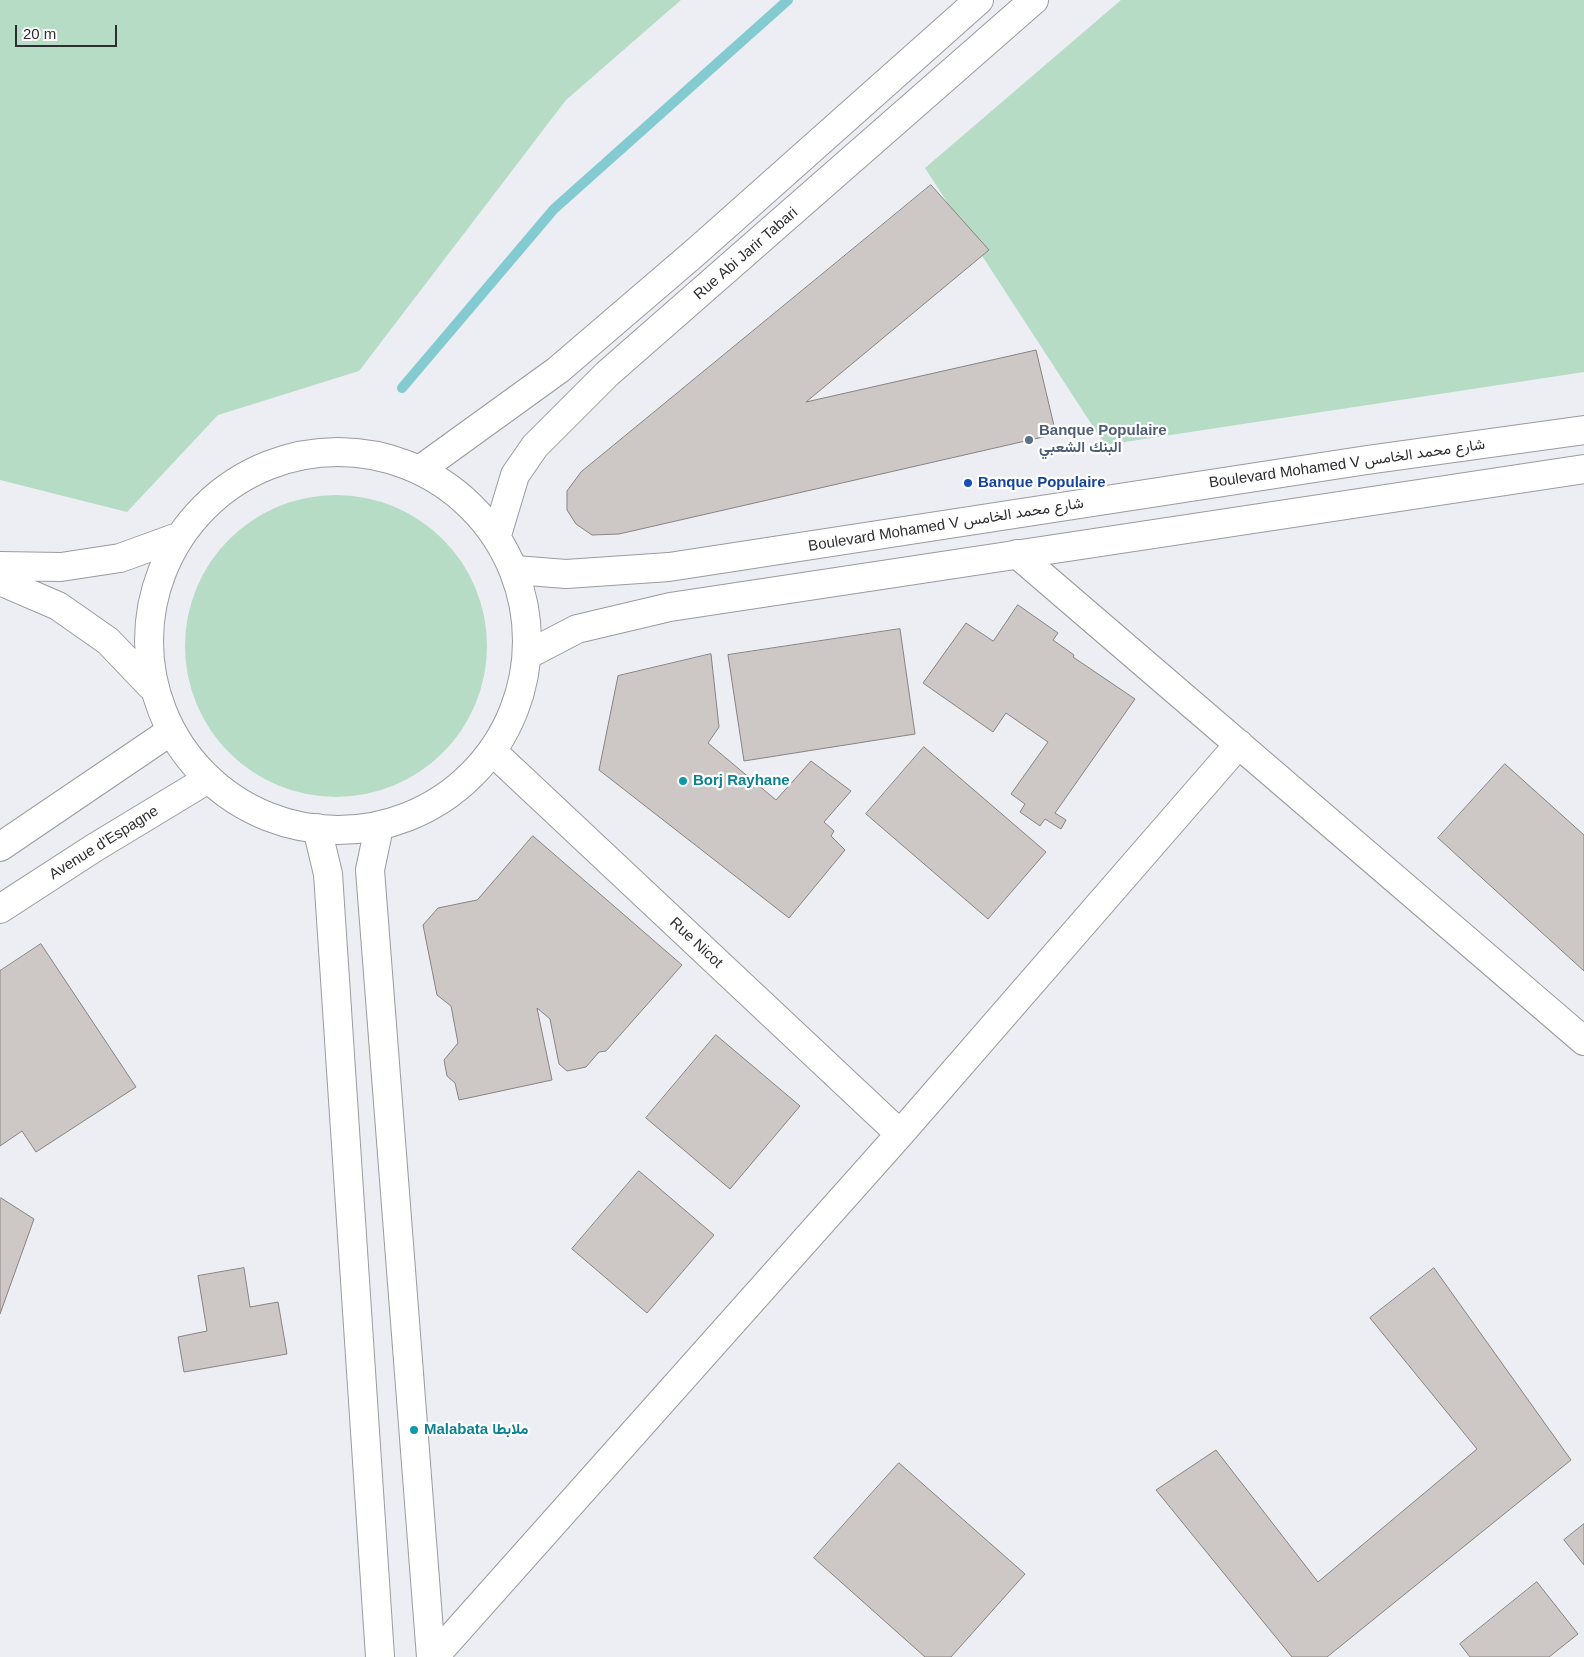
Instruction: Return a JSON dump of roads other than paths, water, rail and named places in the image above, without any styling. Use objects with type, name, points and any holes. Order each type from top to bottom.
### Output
[{"type":"main road","points":[[420,469],[558,370],[698,250],[979,0]]},
{"type":"main road","name":"Rue Abi Jarir Tabari","points":[[498,535],[515,475],[535,446],[608,374],[1034,0]]},
{"type":"main road","name":"Boulevard Mohamed V شارع محمد الخامس","points":[[515,570],[566,574],[669,568],[1366,460],[1584,430]]},
{"type":"main road","points":[[0,581],[58,606],[108,641],[151,686],[171,731],[208,779],[262,815],[327,831],[379,827],[443,800],[493,752],[518,706],[529,654],[515,570],[510,556],[498,535],[420,469],[368,454],[312,454],[259,469],[213,500],[175,538],[161,576],[152,611],[149,648],[151,686]]},
{"type":"main road","points":[[529,654],[577,629],[670,607],[1584,469]]},
{"type":"main road","points":[[0,566],[61,567],[120,558],[175,538]]},
{"type":"main road","points":[[1017,554],[1584,1042]]},
{"type":"main road","points":[[0,847],[171,731]]},
{"type":"main road","points":[[432,1657],[900,1134],[1239,744]]},
{"type":"main road","name":"Rue Nicot","points":[[493,752],[900,1134]]},
{"type":"main road","name":"Avenue d'Espagne","points":[[0,909],[94,848],[208,779]]},
{"type":"main road","points":[[379,827],[370,870],[432,1657]]},
{"type":"main road","points":[[317,828],[328,874],[380,1657]]},
{"type":"waterway","points":[[402,388],[554,209],[788,0]]},
{"type":"place","name":"Banque Populaire البنك الشعبي","points":[[1029,440]]},
{"type":"place","name":"Banque Populaire","points":[[968,483]]},
{"type":"place","name":"Borj Rayhane","points":[[683,781]]},
{"type":"place","name":"Malabata ملابطا","points":[[414,1430]]}]
